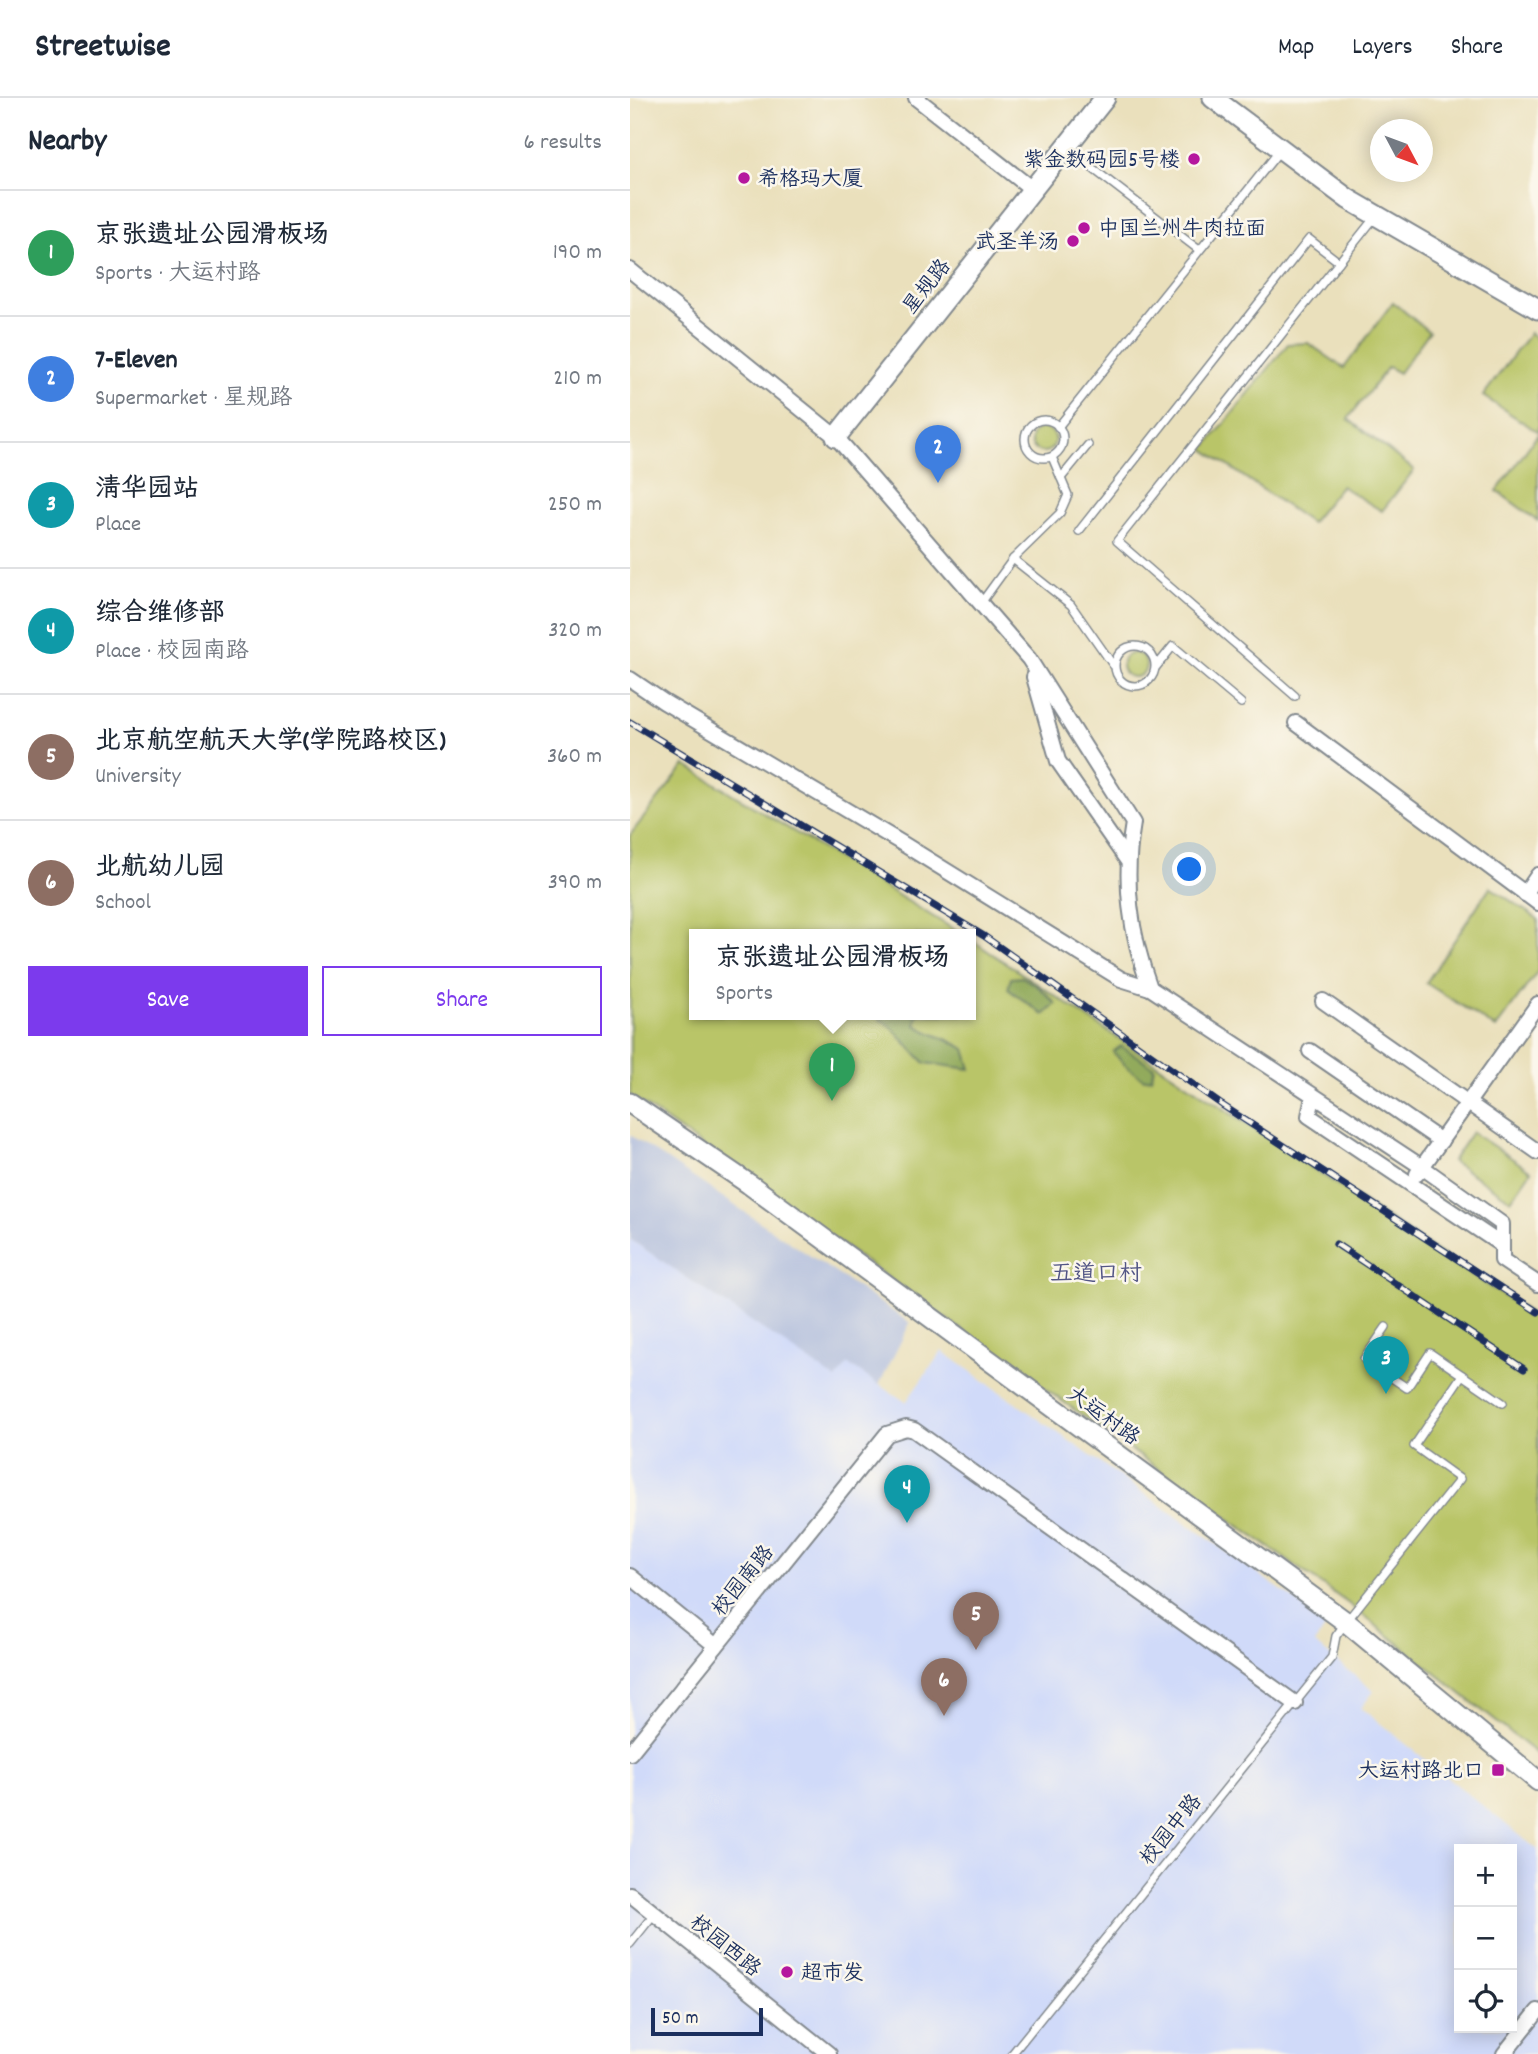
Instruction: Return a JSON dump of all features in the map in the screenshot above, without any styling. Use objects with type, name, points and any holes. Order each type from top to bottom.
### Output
[{"type":"street","points":[[916,98],[1032,189]]},
{"type":"street","name":"星规路","points":[[836,437],[1105,98]]},
{"type":"street","points":[[1213,98],[1348,199],[1538,309]]},
{"type":"street","points":[[630,270],[836,437],[1029,659],[1133,823],[1126,860],[1134,945],[1150,988]]},
{"type":"street","points":[[1029,659],[1058,761],[1126,860]]},
{"type":"street","points":[[630,679],[663,702],[900,842],[1121,979],[1150,988],[1422,1167],[1502,1224],[1502,1260],[1538,1284]]},
{"type":"street","points":[[1296,723],[1538,903]]},
{"type":"street","points":[[1525,894],[1538,875]]},
{"type":"street","points":[[1323,1002],[1538,1152]]},
{"type":"street","points":[[1410,1183],[1538,1004]]},
{"type":"street","points":[[1310,1051],[1441,1141]]},
{"type":"street","points":[[1313,1097],[1309,1116],[1500,1244]]},
{"type":"street","name":"大运村路","points":[[630,1103],[749,1184],[1346,1622],[1538,1781]]},
{"type":"street","name":"校园南路","points":[[630,1753],[887,1434],[906,1427],[914,1430],[1295,1703]]},
{"type":"street","points":[[630,1576],[716,1646]]},
{"type":"street","name":"校园西路","points":[[630,1894],[829,2054]]},
{"type":"street","points":[[1504,2054],[1538,2011]]},
{"type":"lane","points":[[1065,147],[1199,250]]},
{"type":"lane","points":[[1058,427],[1281,149]]},
{"type":"lane","points":[[1295,696],[1117,541],[1376,215]]},
{"type":"lane","points":[[1079,531],[1309,239],[1339,262]]},
{"type":"lane","points":[[1051,420],[1062,431],[1062,446],[1052,457],[1037,458],[1026,447],[1025,432],[1035,421],[1051,420]]},
{"type":"lane","points":[[1061,478],[1088,445]]},
{"type":"lane","points":[[981,604],[1013,559],[1060,513],[1068,495],[1052,457]]},
{"type":"lane","points":[[1013,559],[1071,605],[1113,666],[1119,681],[1134,687],[1149,681],[1156,667],[1173,646],[1241,703]]},
{"type":"lane","points":[[1113,666],[1120,651],[1135,645],[1150,652],[1156,667]]},
{"type":"lane","points":[[1386,1327],[1364,1359],[1406,1388],[1430,1353],[1503,1403]]},
{"type":"lane","name":"校园中路","points":[[1012,2054],[1332,1657],[1336,1636],[1346,1622],[1460,1479],[1413,1446],[1462,1375]]},
{"type":"lane","points":[[630,1944],[654,1914]]},
{"type":"shaded area","points":[[630,1135],[910,1323],[879,1385],[848,1364],[836,1379],[630,1239]]},
{"type":"shaded area","points":[[630,1239],[836,1378],[848,1364],[906,1402],[942,1351],[1329,1624],[1314,1643],[1374,1691],[1361,1708],[1538,1850],[1538,2054],[630,2054]]},
{"type":"green space","points":[[1393,302],[1429,332],[1399,373],[1388,367],[1348,419],[1414,470],[1382,511],[1341,486],[1311,523],[1204,449],[1288,344],[1308,343],[1344,368]]},
{"type":"green space","points":[[1530,333],[1538,339],[1538,432],[1483,396]]},
{"type":"green space","points":[[1043,428],[1052,431],[1055,440],[1052,449],[1043,452],[1034,449],[1031,440],[1034,431]]},
{"type":"green space","points":[[1538,434],[1538,521],[1497,491]]},
{"type":"green space","points":[[1134,653],[1143,656],[1146,665],[1143,674],[1134,677],[1125,674],[1122,665],[1125,656]]},
{"type":"green space","points":[[685,765],[953,929],[689,929],[689,1020],[976,1020],[976,943],[1538,1319],[1538,1755],[1349,1604],[630,1095],[630,835]]},
{"type":"green space","points":[[1490,887],[1538,919],[1538,971],[1496,1028],[1426,983]]},
{"type":"green space","points":[[1022,977],[1040,988],[1056,1004],[1044,1015],[1008,989],[1011,978]]},
{"type":"green space","points":[[881,1020],[917,1020],[916,1025],[965,1049],[971,1069],[925,1063]]},
{"type":"green space","points":[[1121,1046],[1154,1067],[1151,1078],[1144,1079],[1128,1068],[1113,1052]]},
{"type":"green space","points":[[1472,1132],[1531,1171],[1511,1200],[1452,1161]]},
{"type":"railway","points":[[630,722],[972,929]]},
{"type":"railway","points":[[976,931],[1222,1105],[1538,1312]]},
{"type":"railway","points":[[1336,1244],[1524,1369]]},
{"type":"place","name":"紫金数码园5号楼","points":[[1194,159]]},
{"type":"place","name":"希格玛大厦","points":[[744,178]]},
{"type":"place","name":"中国兰州牛肉拉面","points":[[1084,228]]},
{"type":"place","name":"武圣羊汤","points":[[1073,241]]},
{"type":"place","name":"7-Eleven","points":[[938,483]]},
{"type":"place","name":"京张遗址公园滑板场","points":[[832,1101]]},
{"type":"place","name":"清华园站","points":[[1386,1394]]},
{"type":"place","name":"综合维修部","points":[[907,1523]]},
{"type":"place","name":"北京航空航天大学(学院路校区)","points":[[976,1650]]},
{"type":"place","name":"北航幼儿园","points":[[944,1716]]},
{"type":"place","name":"大运村路北口","points":[[1498,1770]]},
{"type":"place","name":"超市发","points":[[787,1972]]},
{"type":"district","name":"五道口村","points":[[1096,1272]]}]
